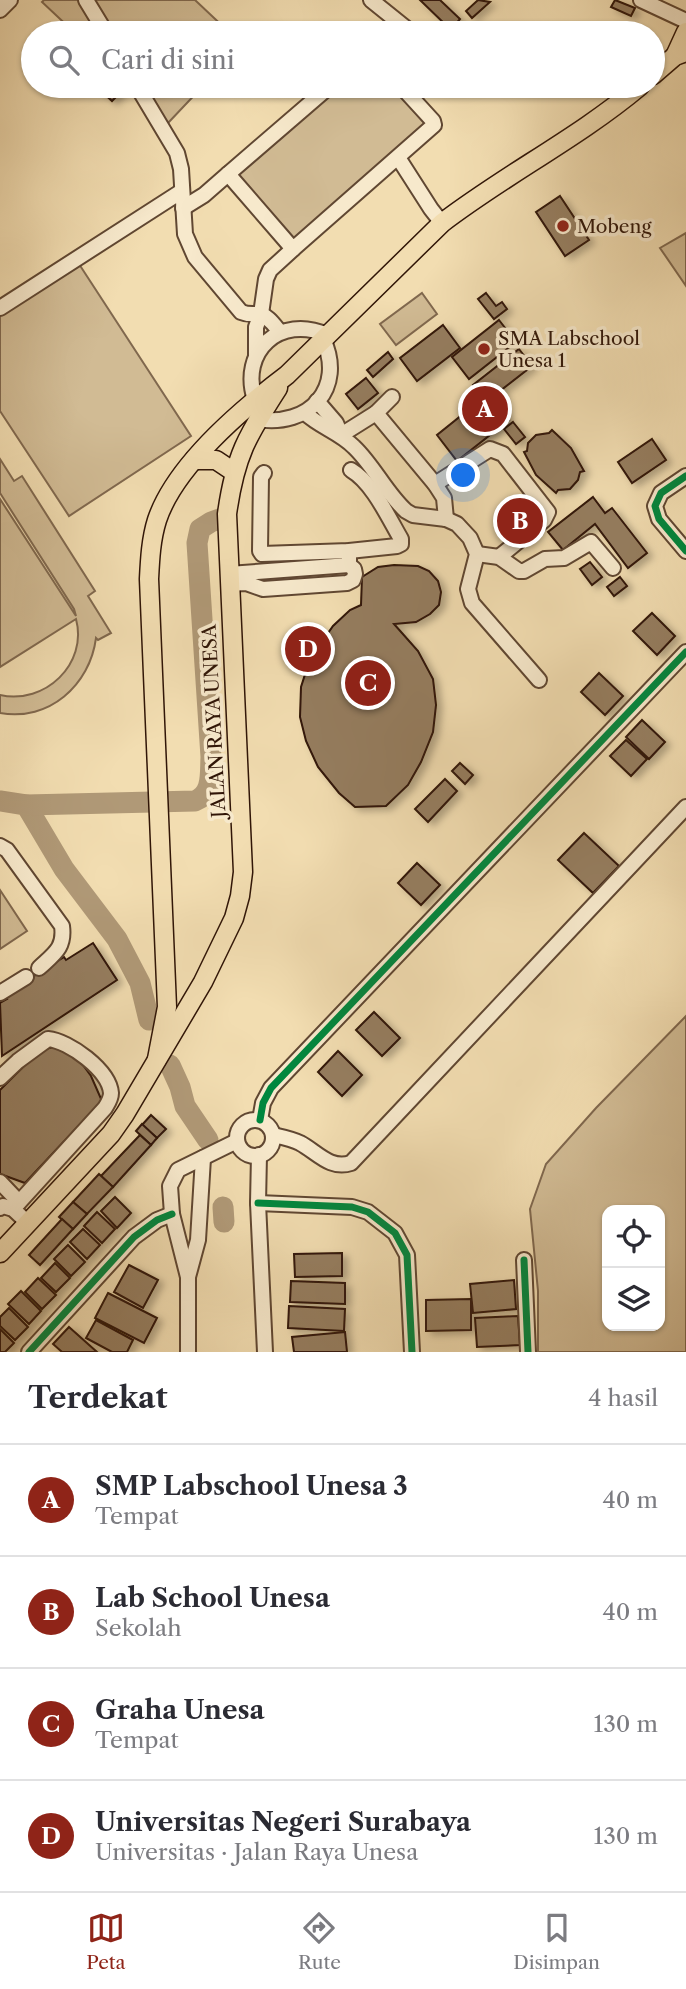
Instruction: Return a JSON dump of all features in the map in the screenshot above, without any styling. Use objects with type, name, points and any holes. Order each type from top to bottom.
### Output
[{"type":"main road","points":[[665,61],[684,39]]},
{"type":"main road","name":"JALAN RAYA UNESA","points":[[157,1059],[167,1007],[149,579],[150,552],[156,521],[164,503],[194,460],[255,400],[287,375],[442,223],[624,98]]},
{"type":"main road","name":"JALAN RAYA UNESA","points":[[0,1254],[111,1134],[125,1114],[203,982],[234,918],[243,872],[227,514],[234,472],[245,440],[287,375]]},
{"type":"main road","points":[[194,460],[216,460],[234,472]]},
{"type":"main road","points":[[165,976],[169,983],[182,990],[197,987],[203,982]]},
{"type":"street","points":[[0,10],[10,0]]},
{"type":"street","points":[[86,0],[99,21]]},
{"type":"street","points":[[371,0],[397,21]]},
{"type":"street","points":[[641,0],[667,13],[684,39]]},
{"type":"street","points":[[144,98],[177,153],[181,169],[185,234],[195,257],[241,312],[249,315],[261,314],[281,332]]},
{"type":"street","points":[[184,208],[204,195],[316,98]]},
{"type":"street","points":[[255,400],[251,378],[256,356],[256,327],[270,270],[399,159],[434,125],[413,98]]},
{"type":"street","points":[[399,159],[442,223]]},
{"type":"street","points":[[228,174],[293,249]]},
{"type":"street","points":[[0,308],[182,191]]},
{"type":"street","points":[[256,356],[270,338],[281,332],[304,328],[325,337],[330,364],[329,377],[317,401],[305,413],[290,420],[273,422],[257,419]]},
{"type":"street","points":[[341,435],[376,413],[391,397]]},
{"type":"street","points":[[317,401],[336,423],[341,435]]},
{"type":"street","points":[[305,413],[322,427],[341,435],[357,450],[406,511],[413,515],[446,519],[457,524],[470,538],[477,554],[468,589],[472,603],[539,680]]},
{"type":"street","points":[[376,413],[435,484],[444,498],[446,519]]},
{"type":"street","points":[[435,484],[491,449],[503,454],[548,512],[544,520],[499,557]]},
{"type":"street","points":[[229,579],[349,558],[401,544],[401,539],[372,493],[358,474],[351,470]]},
{"type":"street","points":[[264,473],[261,477],[262,554],[349,558]]},
{"type":"street","points":[[686,476],[661,493],[655,506],[659,519],[686,551]]},
{"type":"street","points":[[477,554],[499,557],[519,571],[524,571],[548,558],[564,558],[591,542],[613,568]]},
{"type":"street","points":[[260,1120],[263,1103],[271,1088],[686,652]]},
{"type":"street","points":[[273,1135],[298,1142],[330,1163],[341,1166],[351,1163],[686,807]]},
{"type":"street","points":[[0,846],[7,850],[62,926],[63,938],[58,950],[39,968]]},
{"type":"street","points":[[0,993],[26,977]]},
{"type":"street","points":[[0,1078],[18,1061],[48,1039],[53,1039],[77,1049],[98,1070],[110,1088],[111,1097],[105,1108],[11,1206]]},
{"type":"street","points":[[249,1120],[260,1120],[269,1126],[273,1135],[270,1148],[259,1156],[244,1153],[237,1142],[240,1126],[249,1120]]},
{"type":"street","points":[[188,1352],[188,1277],[172,1214],[170,1186],[178,1170],[237,1142]]},
{"type":"street","points":[[259,1156],[258,1203],[265,1352]]},
{"type":"street","points":[[188,1277],[198,1240],[204,1157]]},
{"type":"street","points":[[0,1182],[11,1206],[28,1223]]},
{"type":"street","points":[[258,1203],[352,1207],[368,1212],[395,1233],[407,1255],[412,1352]]},
{"type":"street","points":[[29,1352],[134,1237],[157,1220],[172,1214]]},
{"type":"street","points":[[524,1260],[528,1352]]},
{"type":"shaded area","points":[[195,0],[217,21],[62,21],[42,2]]},
{"type":"shaded area","points":[[142,98],[192,98],[168,123]]},
{"type":"shaded area","points":[[323,98],[402,98],[427,126],[293,243],[234,176]]},
{"type":"shaded area","points":[[686,233],[686,286],[660,248]]},
{"type":"shaded area","points":[[79,264],[191,436],[69,516],[0,411],[0,316]]},
{"type":"shaded area","points":[[422,293],[437,314],[396,345],[380,324]]},
{"type":"shaded area","points":[[0,459],[14,481],[22,476],[95,591],[88,596],[111,633],[98,640],[96,638],[85,671],[76,685],[64,696],[35,712],[18,714],[0,713],[0,695],[33,694],[59,678],[76,651],[78,636],[76,619],[0,667],[0,499],[76,616],[0,493]]},
{"type":"shaded area","points":[[0,890],[27,931],[0,949]]},
{"type":"shaded area","points":[[686,1016],[686,1352],[538,1352],[538,1291],[530,1209],[546,1164],[596,1108]]},
{"type":"building","points":[[420,0],[440,0],[460,19],[442,21]]},
{"type":"building","points":[[478,0],[490,2],[472,18],[466,11]]},
{"type":"building","points":[[615,0],[635,8],[631,16],[611,7]]},
{"type":"building","name":"Mobeng","points":[[560,196],[589,240],[565,256],[536,212]]},
{"type":"building","points":[[486,293],[496,306],[502,302],[507,309],[494,319],[478,299]]},
{"type":"building","name":"SMA Labschool Unesa 1","points":[[499,320],[516,342],[469,379],[452,357]]},
{"type":"building","name":"SMA Labschool Unesa 1","points":[[443,325],[460,348],[417,381],[400,358]]},
{"type":"building","points":[[519,349],[532,366],[491,398],[509,420],[457,461],[437,435],[483,398],[473,385]]},
{"type":"building","points":[[388,352],[393,359],[373,377],[367,370]]},
{"type":"building","points":[[366,378],[378,393],[358,409],[346,394]]},
{"type":"building","points":[[513,422],[525,437],[516,444],[504,429]]},
{"type":"building","points":[[552,430],[571,448],[584,471],[580,472],[578,480],[570,489],[558,490],[556,493],[536,475],[524,452],[536,435]]},
{"type":"building","points":[[652,439],[666,460],[632,483],[618,462]]},
{"type":"building","points":[[593,497],[605,513],[612,508],[647,553],[628,568],[595,524],[563,550],[548,532]]},
{"type":"building","points":[[590,562],[602,577],[592,585],[580,569]]},
{"type":"building","points":[[418,566],[429,571],[438,581],[441,592],[439,605],[430,614],[416,622],[394,624],[418,651],[433,679],[436,705],[433,732],[408,785],[386,806],[355,807],[339,793],[318,767],[306,741],[300,717],[301,687],[310,659],[333,626],[350,610],[361,605],[362,577],[378,567]]},
{"type":"building","points":[[620,577],[627,586],[614,596],[607,587]]},
{"type":"building","points":[[652,613],[675,636],[657,655],[633,631]]},
{"type":"building","points":[[599,673],[623,696],[605,715],[581,692]]},
{"type":"building","points":[[642,720],[665,742],[649,759],[626,737]]},
{"type":"building","points":[[626,740],[647,759],[631,776],[610,756]]},
{"type":"building","points":[[460,763],[473,775],[465,784],[452,771]]},
{"type":"building","points":[[445,779],[457,791],[428,822],[415,809]]},
{"type":"building","points":[[584,833],[619,866],[593,893],[558,860]]},
{"type":"building","points":[[417,863],[440,885],[421,905],[398,883]]},
{"type":"building","points":[[93,943],[117,980],[2,1056],[0,1003],[7,999],[4,995],[64,957],[66,960]]},
{"type":"building","points":[[374,1012],[400,1038],[382,1056],[356,1030]]},
{"type":"building","points":[[54,1047],[71,1055],[83,1065],[102,1101],[25,1183],[0,1174],[0,1090],[40,1050]]},
{"type":"building","points":[[338,1051],[362,1075],[342,1096],[318,1072]]},
{"type":"building","points":[[151,1115],[166,1129],[157,1138],[142,1125]]},
{"type":"building","points":[[142,1124],[157,1138],[151,1145],[136,1131]]},
{"type":"building","points":[[140,1135],[151,1145],[113,1187],[101,1176]]},
{"type":"building","points":[[99,1174],[113,1187],[87,1214],[73,1202]]},
{"type":"building","points":[[115,1197],[131,1213],[117,1228],[101,1211]]},
{"type":"building","points":[[73,1202],[87,1214],[73,1229],[59,1217]]},
{"type":"building","points":[[97,1212],[115,1229],[102,1243],[84,1226]]},
{"type":"building","points":[[62,1219],[73,1229],[40,1265],[29,1255]]},
{"type":"building","points":[[83,1229],[100,1245],[87,1259],[70,1242]]},
{"type":"building","points":[[68,1245],[85,1262],[71,1276],[54,1259]]},
{"type":"building","points":[[342,1253],[342,1276],[295,1277],[294,1254]]},
{"type":"building","points":[[55,1263],[70,1278],[56,1292],[41,1278]]},
{"type":"building","points":[[129,1265],[158,1280],[143,1308],[114,1292]]},
{"type":"building","points":[[38,1278],[56,1295],[42,1309],[25,1292]]},
{"type":"building","points":[[514,1280],[516,1309],[473,1313],[470,1284]]},
{"type":"building","points":[[291,1281],[345,1283],[345,1304],[290,1302]]},
{"type":"building","points":[[21,1291],[41,1311],[29,1324],[8,1304]]},
{"type":"building","points":[[108,1293],[157,1318],[144,1343],[95,1318]]},
{"type":"building","points":[[471,1299],[471,1330],[426,1331],[426,1300]]},
{"type":"building","points":[[289,1306],[345,1309],[344,1331],[288,1328]]},
{"type":"building","points":[[9,1308],[28,1327],[15,1340],[0,1326],[0,1317]]},
{"type":"building","points":[[518,1316],[520,1345],[477,1347],[475,1318]]},
{"type":"building","points":[[96,1320],[133,1340],[127,1352],[112,1352],[86,1338]]},
{"type":"building","points":[[69,1327],[97,1352],[62,1352],[53,1344]]},
{"type":"building","points":[[0,1329],[14,1343],[5,1352],[0,1352]]},
{"type":"building","points":[[345,1332],[347,1352],[294,1352],[292,1337]]},
{"type":"waterway","points":[[26,805],[195,801],[205,794],[209,783],[211,757],[197,543],[200,529],[222,518]]},
{"type":"waterway","points":[[0,801],[26,805],[64,869],[117,939],[140,983],[149,1020]]},
{"type":"waterway","points":[[170,1065],[185,1106],[208,1140]]},
{"type":"waterway","points":[[223,1207],[224,1222]]},
{"type":"cycle path","points":[[686,476],[661,493],[655,506],[659,519],[686,551]]},
{"type":"cycle path","points":[[260,1120],[263,1103],[271,1088],[686,652]]},
{"type":"cycle path","points":[[258,1203],[352,1207],[368,1212],[395,1233],[407,1255],[412,1352]]},
{"type":"cycle path","points":[[29,1352],[134,1237],[157,1220],[172,1214]]},
{"type":"cycle path","points":[[524,1260],[528,1352]]},
{"type":"place","name":"Mobeng","points":[[563,226]]},
{"type":"place","name":"SMA Labschool Unesa 1","points":[[484,349]]},
{"type":"place","name":"SMP Labschool Unesa 3","points":[[485,409]]},
{"type":"place","name":"Lab School Unesa","points":[[520,521]]},
{"type":"place","name":"Universitas Negeri Surabaya","points":[[308,649]]},
{"type":"place","name":"Graha Unesa","points":[[368,683]]}]
